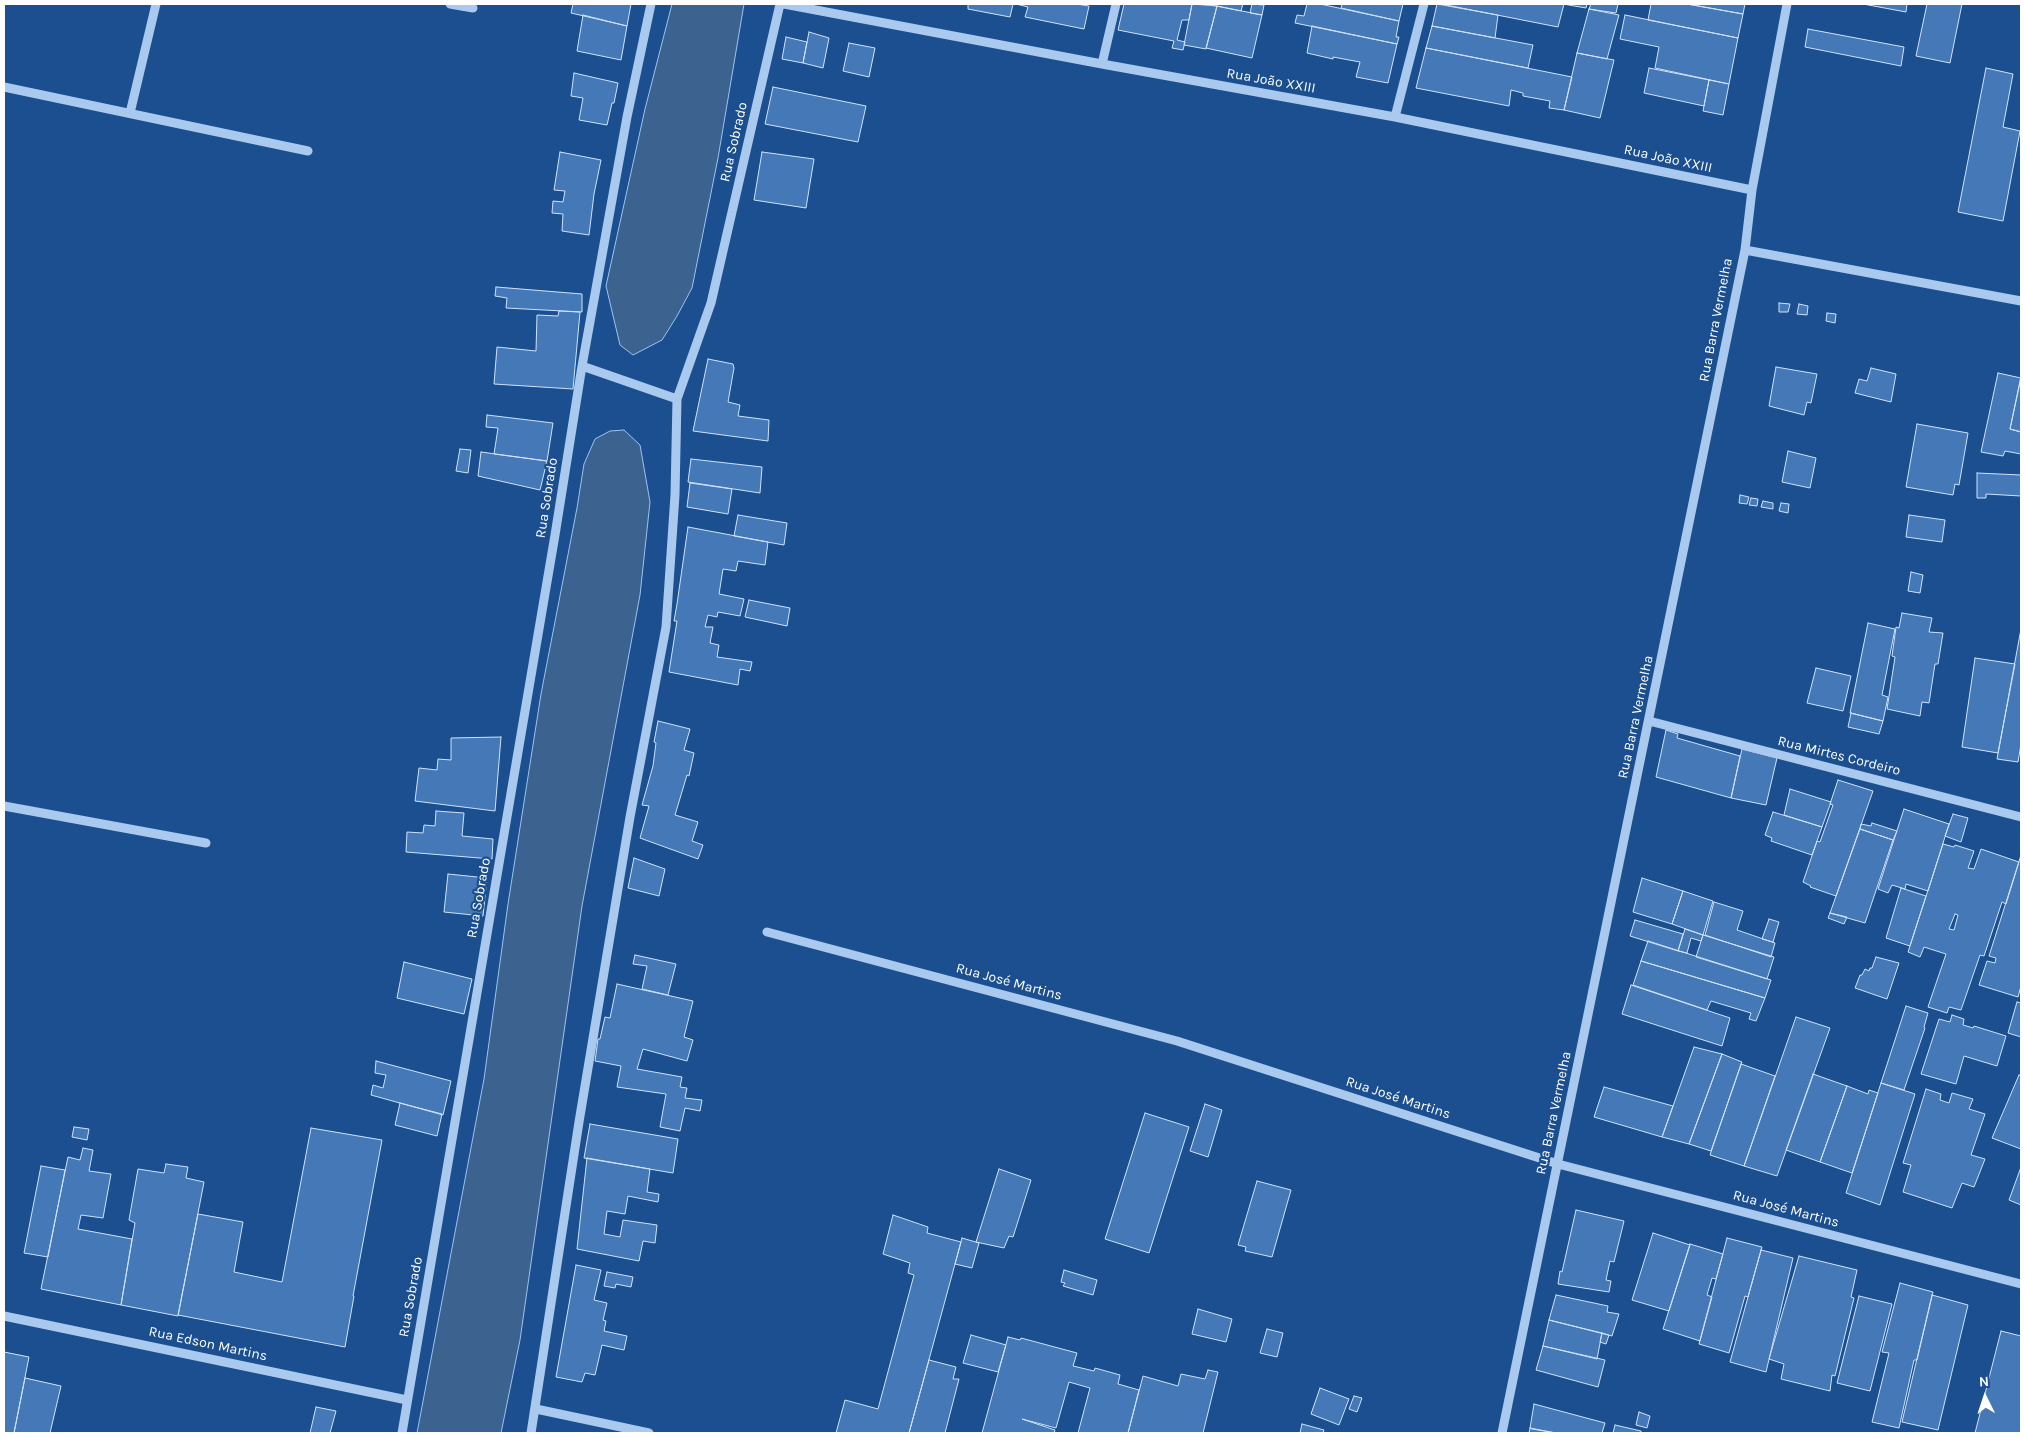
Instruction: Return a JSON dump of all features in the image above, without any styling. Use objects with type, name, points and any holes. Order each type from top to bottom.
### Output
[{"type":"street","points":[[130,113],[156,4]]},
{"type":"street","points":[[450,4],[473,8]]},
{"type":"street","name":"Rua Sobrado","points":[[402,1433],[554,545],[582,366],[627,117],[651,4]]},
{"type":"street","name":"Rua Sobrado","points":[[531,1433],[581,1112],[630,817],[666,628],[675,495],[677,399],[712,303],[780,4]]},
{"type":"street","name":"Rua João XXIII","points":[[784,4],[1395,117],[1752,190]]},
{"type":"street","points":[[1102,64],[1116,4]]},
{"type":"street","points":[[1395,117],[1424,4]]},
{"type":"street","name":"Rua Barra Vermelha","points":[[1502,1433],[1744,250],[1752,190],[1787,4]]},
{"type":"street","points":[[4,87],[308,151]]},
{"type":"street","points":[[1744,250],[2021,301]]},
{"type":"street","points":[[582,366],[677,399]]},
{"type":"street","name":"Rua Mirtes Cordeiro","points":[[1649,721],[2021,817]]},
{"type":"street","points":[[4,806],[206,843]]},
{"type":"street","name":"Rua José Martins","points":[[767,932],[1177,1041],[1558,1164],[2021,1284]]},
{"type":"street","name":"Rua Edson Martins","points":[[4,1316],[407,1400]]},
{"type":"street","points":[[536,1409],[649,1433]]},
{"type":"water","points":[[672,4],[744,4],[718,158],[692,288],[662,340],[633,355],[620,345],[606,286],[645,109]]},
{"type":"water","points":[[624,430],[640,445],[650,502],[640,595],[582,906],[520,1340],[501,1433],[417,1433],[484,1079],[508,904],[541,694],[584,464],[595,439],[610,431]]},
{"type":"building","points":[[573,4],[631,4],[627,26],[571,13]]},
{"type":"building","points":[[968,4],[1013,4],[1010,17],[968,9]]},
{"type":"building","points":[[1016,4],[1076,4],[1089,6],[1084,29],[1025,17],[1028,7]]},
{"type":"building","points":[[1124,4],[1192,4],[1189,20],[1182,20],[1177,40],[1185,42],[1183,50],[1172,48],[1174,41],[1118,30]]},
{"type":"building","points":[[1192,4],[1217,6],[1206,49],[1184,45]]},
{"type":"building","points":[[1206,4],[1243,4],[1241,11]]},
{"type":"building","points":[[1252,4],[1264,5],[1262,15],[1250,13]]},
{"type":"building","points":[[1307,4],[1320,4],[1399,21],[1396,37],[1399,37],[1397,44],[1295,23],[1297,15],[1304,16]]},
{"type":"building","points":[[1342,4],[1403,4],[1399,21],[1341,8]]},
{"type":"building","points":[[1437,4],[1498,15],[1495,38],[1432,26]]},
{"type":"building","points":[[1441,4],[1564,4],[1558,27]]},
{"type":"building","points":[[1563,4],[1587,4],[1586,8]]},
{"type":"building","points":[[1591,4],[1618,4],[1616,13],[1589,9]]},
{"type":"building","points":[[1651,4],[1687,4],[1743,14],[1738,38],[1648,20]]},
{"type":"building","points":[[1687,4],[1745,4],[1743,14]]},
{"type":"building","points":[[1863,4],[1907,4],[1906,12]]},
{"type":"building","points":[[1927,4],[1962,4],[1950,63],[1916,56]]},
{"type":"building","points":[[1217,6],[1262,15],[1252,58],[1206,48]]},
{"type":"building","points":[[1589,9],[1619,15],[1607,59],[1577,53]]},
{"type":"building","points":[[583,15],[627,26],[621,60],[577,51]]},
{"type":"building","points":[[1625,15],[1738,38],[1729,84],[1655,68],[1659,47],[1620,39]]},
{"type":"building","points":[[1312,26],[1397,44],[1388,83],[1356,77],[1360,62],[1333,57],[1333,59],[1307,53]]},
{"type":"building","points":[[1432,26],[1533,45],[1528,68],[1426,48]]},
{"type":"building","points":[[1808,29],[1904,47],[1901,66],[1805,47]]},
{"type":"building","points":[[809,32],[829,38],[823,68],[803,63]]},
{"type":"building","points":[[786,37],[807,42],[803,63],[782,59]]},
{"type":"building","points":[[849,43],[875,48],[869,77],[843,71]]},
{"type":"building","points":[[1426,48],[1572,77],[1564,110],[1549,108],[1550,101],[1523,96],[1523,93],[1511,90],[1509,106],[1416,88]]},
{"type":"building","points":[[1577,53],[1614,60],[1600,118],[1564,110]]},
{"type":"building","points":[[1649,68],[1709,80],[1704,106],[1644,93]]},
{"type":"building","points":[[1986,68],[2013,74],[2003,127],[2020,131],[2003,221],[1958,212]]},
{"type":"building","points":[[574,73],[618,83],[607,125],[579,120],[583,98],[571,96]]},
{"type":"building","points":[[1709,80],[1729,84],[1723,115],[1703,111]]},
{"type":"building","points":[[773,87],[866,106],[858,142],[765,124]]},
{"type":"building","points":[[560,152],[601,160],[594,194],[589,235],[562,231],[563,214],[552,213],[553,201],[563,202],[565,191],[554,190]]},
{"type":"building","points":[[762,152],[814,159],[806,208],[754,200]]},
{"type":"building","points":[[496,287],[582,294],[582,312],[506,308],[507,298],[495,296]]},
{"type":"building","points":[[1779,303],[1790,304],[1788,312],[1779,312]]},
{"type":"building","points":[[1799,304],[1808,306],[1807,315],[1797,314]]},
{"type":"building","points":[[559,311],[580,312],[573,389],[494,384],[497,347],[536,351],[537,315],[558,316]]},
{"type":"building","points":[[1827,313],[1836,314],[1835,323],[1826,321]]},
{"type":"building","points":[[708,359],[733,364],[734,368],[728,402],[740,405],[738,416],[769,420],[768,441],[693,431]]},
{"type":"building","points":[[1776,367],[1817,374],[1811,403],[1807,402],[1804,415],[1769,406]]},
{"type":"building","points":[[1871,368],[1896,374],[1891,402],[1855,393],[1859,379],[1867,381]]},
{"type":"building","points":[[1998,373],[2021,378],[2010,429],[2021,432],[2021,454],[2005,451],[2003,456],[1981,452]]},
{"type":"building","points":[[2021,376],[2021,432],[2010,429]]},
{"type":"building","points":[[487,415],[553,423],[547,461],[494,454],[498,428],[486,427]]},
{"type":"building","points":[[1917,424],[1968,433],[1959,485],[1955,484],[1953,495],[1906,487]]},
{"type":"building","points":[[460,449],[471,450],[468,473],[456,471]]},
{"type":"building","points":[[1788,451],[1816,458],[1810,488],[1782,482]]},
{"type":"building","points":[[481,452],[547,461],[540,490],[478,476]]},
{"type":"building","points":[[691,459],[762,467],[760,493],[688,482]]},
{"type":"building","points":[[1977,473],[2021,475],[2021,496],[1986,494],[1986,498],[1977,498]]},
{"type":"building","points":[[690,483],[732,489],[728,514],[687,507]]},
{"type":"building","points":[[1740,495],[1749,497],[1747,504],[1739,503]]},
{"type":"building","points":[[1751,498],[1758,499],[1757,506],[1749,505]]},
{"type":"building","points":[[1763,501],[1773,503],[1773,509],[1761,507]]},
{"type":"building","points":[[1781,503],[1789,504],[1788,513],[1779,511]]},
{"type":"building","points":[[738,515],[787,523],[784,545],[734,536]]},
{"type":"building","points":[[1909,515],[1945,520],[1942,542],[1906,537]]},
{"type":"building","points":[[688,527],[768,542],[765,565],[738,561],[736,571],[723,569],[719,594],[744,599],[740,616],[718,612],[717,617],[708,615],[705,627],[713,627],[710,643],[719,645],[717,657],[752,662],[750,671],[740,669],[738,685],[669,672],[677,621],[674,621]]},
{"type":"building","points":[[1911,572],[1923,575],[1920,593],[1908,591]]},
{"type":"building","points":[[749,600],[790,608],[787,626],[745,617]]},
{"type":"building","points":[[1902,613],[1932,618],[1929,632],[1943,633],[1938,664],[1935,664],[1929,703],[1922,702],[1920,716],[1887,709],[1895,657],[1892,656],[1896,627],[1899,628]]},
{"type":"building","points":[[1868,623],[1895,629],[1882,695],[1888,697],[1883,721],[1850,713]]},
{"type":"building","points":[[2021,629],[2021,744],[2018,762],[1997,759]]},
{"type":"building","points":[[1975,658],[2015,664],[1998,753],[1962,747]]},
{"type":"building","points":[[1816,668],[1851,676],[1843,711],[1807,703]]},
{"type":"building","points":[[1851,713],[1883,721],[1879,734],[1848,727]]},
{"type":"building","points":[[658,721],[690,729],[684,750],[694,753],[689,776],[687,775],[675,815],[698,822],[692,841],[703,845],[698,859],[640,838],[649,806],[642,805],[653,766],[656,743],[654,742]]},
{"type":"building","points":[[1666,730],[1678,734],[1677,738],[1740,756],[1731,798],[1656,777]]},
{"type":"building","points":[[501,737],[495,811],[415,801],[419,768],[437,770],[438,759],[451,760],[451,738]]},
{"type":"building","points":[[1742,749],[1777,758],[1766,805],[1731,798]]},
{"type":"building","points":[[1838,780],[1873,791],[1836,896],[1810,887],[1803,882],[1817,841],[1820,842],[1833,805],[1830,804]]},
{"type":"building","points":[[1790,789],[1831,802],[1822,827],[1784,815]]},
{"type":"building","points":[[1904,809],[1949,824],[1928,891],[1906,884],[1905,889],[1892,885],[1888,893],[1878,889]]},
{"type":"building","points":[[436,811],[464,813],[462,836],[493,839],[492,859],[406,852],[407,832],[423,833],[424,825],[435,826]]},
{"type":"building","points":[[1773,812],[1822,827],[1812,855],[1771,841],[1772,838],[1765,835]]},
{"type":"building","points":[[1953,814],[1968,818],[1961,842],[1945,836]]},
{"type":"building","points":[[1872,823],[1897,831],[1893,840],[1860,829],[1861,824],[1871,826]]},
{"type":"building","points":[[1860,829],[1893,840],[1865,923],[1830,913]]},
{"type":"building","points":[[1943,844],[1954,847],[1955,845],[1974,851],[1968,868],[1974,869],[1981,849],[2019,862],[2006,904],[2002,902],[1984,956],[1980,955],[1961,1010],[1949,1007],[1947,1013],[1928,1007],[1946,954],[1924,947],[1920,957],[1908,952]],"holes":[[[1955,914],[1958,915],[1954,930],[1949,929]]]},
{"type":"building","points":[[2021,855],[2021,986],[2018,997],[1979,985],[1987,961],[1995,963],[1996,958],[1989,956]]},
{"type":"building","points":[[634,858],[665,869],[659,896],[628,888]]},
{"type":"building","points":[[448,874],[487,878],[483,916],[444,912]]},
{"type":"building","points":[[1642,878],[1683,891],[1672,924],[1633,912]]},
{"type":"building","points":[[1901,888],[1926,896],[1910,946],[1886,938]]},
{"type":"building","points":[[1683,891],[1713,901],[1703,935],[1672,924]]},
{"type":"building","points":[[1714,902],[1743,911],[1737,930],[1775,943],[1771,957],[1705,935]]},
{"type":"building","points":[[1830,913],[1847,917],[1844,924],[1828,918]]},
{"type":"building","points":[[1769,919],[1779,922],[1773,942],[1762,939]]},
{"type":"building","points":[[1635,920],[1683,934],[1678,951],[1630,936]]},
{"type":"building","points":[[1685,929],[1703,935],[1701,941],[1691,938],[1687,953],[1678,951]]},
{"type":"building","points":[[1703,935],[1774,957],[1767,979],[1696,957]]},
{"type":"building","points":[[1648,941],[1771,980],[1765,998],[1641,961]]},
{"type":"building","points":[[635,955],[676,964],[668,995],[642,989],[647,966],[633,964]]},
{"type":"building","points":[[1876,957],[1899,963],[1887,999],[1855,988],[1860,975],[1862,975],[1865,969],[1869,971],[1872,968]]},
{"type":"building","points":[[1641,961],[1765,998],[1756,1021],[1749,1019],[1751,1013],[1711,1001],[1707,1010],[1633,985]]},
{"type":"building","points":[[404,962],[472,979],[464,1014],[397,998]]},
{"type":"building","points":[[617,984],[693,1001],[684,1037],[693,1040],[687,1061],[643,1049],[637,1069],[682,1077],[680,1087],[687,1088],[685,1098],[702,1100],[700,1111],[685,1108],[680,1131],[660,1127],[666,1094],[617,1087],[621,1066],[595,1061],[598,1039],[600,1039],[605,1017],[610,1018]]},
{"type":"building","points":[[1631,985],[1730,1018],[1722,1046],[1622,1014]]},
{"type":"building","points":[[2017,1002],[2021,1003],[2021,1037],[2008,1033]]},
{"type":"building","points":[[1906,1006],[1928,1013],[1925,1028],[1904,1090],[1881,1083]]},
{"type":"building","points":[[1952,1015],[1964,1019],[1963,1025],[1973,1028],[1974,1026],[2006,1036],[1997,1066],[1964,1056],[1956,1084],[1921,1074],[1939,1019],[1950,1022]]},
{"type":"building","points":[[1796,1017],[1830,1028],[1777,1176],[1744,1166]]},
{"type":"building","points":[[1694,1047],[1722,1054],[1689,1144],[1662,1137]]},
{"type":"building","points":[[1722,1054],[1742,1062],[1711,1151],[1689,1144]]},
{"type":"building","points":[[376,1061],[451,1081],[443,1115],[371,1095],[373,1085],[383,1088],[386,1075],[375,1073]]},
{"type":"building","points":[[1741,1064],[1775,1076],[1744,1166],[1710,1155]]},
{"type":"building","points":[[1813,1074],[1847,1086],[1820,1162],[1786,1150]]},
{"type":"building","points":[[2019,1075],[2021,1076],[2021,1149],[1992,1138]]},
{"type":"building","points":[[1881,1083],[1915,1094],[1880,1205],[1846,1193]]},
{"type":"building","points":[[1847,1086],[1868,1094],[1869,1090],[1878,1093],[1852,1173],[1820,1162]]},
{"type":"building","points":[[1604,1087],[1673,1106],[1662,1137],[1594,1117]]},
{"type":"building","points":[[1926,1089],[1941,1094],[1940,1100],[1949,1103],[1952,1093],[1973,1099],[1969,1109],[1985,1114],[1971,1155],[1985,1159],[1974,1187],[1962,1183],[1952,1208],[1903,1192],[1911,1165],[1903,1163]]},
{"type":"building","points":[[400,1103],[442,1114],[437,1136],[395,1125]]},
{"type":"building","points":[[1205,1104],[1222,1110],[1208,1157],[1190,1151]]},
{"type":"building","points":[[1145,1113],[1189,1127],[1149,1253],[1105,1239]]},
{"type":"building","points":[[590,1124],[678,1139],[673,1173],[584,1158]]},
{"type":"building","points":[[74,1127],[89,1129],[87,1140],[72,1137]]},
{"type":"building","points":[[311,1128],[382,1140],[345,1347],[178,1315],[198,1214],[243,1222],[234,1272],[282,1282]]},
{"type":"building","points":[[83,1148],[93,1150],[89,1171],[111,1174],[103,1218],[81,1215],[78,1229],[132,1239],[121,1305],[41,1289],[68,1157],[80,1160]]},
{"type":"building","points":[[587,1158],[650,1169],[647,1192],[659,1194],[658,1202],[628,1196],[625,1214],[607,1211],[604,1234],[620,1237],[623,1220],[657,1225],[655,1243],[643,1241],[639,1261],[577,1249]]},
{"type":"building","points":[[166,1164],[188,1167],[186,1178],[204,1182],[178,1316],[121,1305],[135,1223],[129,1220],[138,1169],[164,1173]]},
{"type":"building","points":[[41,1166],[65,1170],[48,1257],[24,1253]]},
{"type":"building","points":[[2021,1167],[2021,1205],[2009,1200]]},
{"type":"building","points":[[999,1169],[1031,1180],[1013,1237],[1009,1236],[1004,1248],[976,1242]]},
{"type":"building","points":[[1257,1181],[1291,1190],[1272,1257],[1245,1251],[1246,1247],[1238,1245]]},
{"type":"building","points":[[1576,1210],[1624,1221],[1614,1262],[1610,1261],[1606,1280],[1611,1281],[1609,1292],[1558,1284]]},
{"type":"building","points":[[893,1215],[928,1227],[927,1233],[961,1242],[909,1433],[836,1433],[845,1400],[878,1409],[914,1275],[908,1273],[910,1263],[883,1254]]},
{"type":"building","points":[[1653,1233],[1690,1245],[1669,1311],[1632,1300]]},
{"type":"building","points":[[962,1238],[979,1243],[972,1268],[955,1264]]},
{"type":"building","points":[[1727,1238],[1762,1247],[1748,1297],[1745,1296],[1729,1353],[1699,1344]]},
{"type":"building","points":[[1690,1244],[1723,1254],[1716,1279],[1712,1278],[1707,1295],[1712,1297],[1700,1341],[1663,1329]]},
{"type":"building","points":[[1761,1250],[1793,1258],[1766,1372],[1730,1362]]},
{"type":"building","points":[[1799,1256],[1857,1270],[1851,1297],[1854,1298],[1835,1376],[1832,1375],[1830,1391],[1781,1379],[1784,1364],[1769,1359]]},
{"type":"building","points":[[576,1265],[601,1270],[594,1300],[607,1303],[603,1320],[606,1321],[604,1331],[627,1336],[624,1350],[602,1345],[595,1375],[585,1373],[582,1382],[556,1377]]},
{"type":"building","points":[[1064,1270],[1097,1280],[1093,1295],[1063,1286],[1065,1283],[1061,1282]]},
{"type":"building","points":[[607,1272],[633,1277],[631,1287],[616,1284],[615,1288],[604,1286]]},
{"type":"building","points":[[1900,1283],[1933,1292],[1917,1360],[1914,1360],[1899,1428],[1872,1422],[1889,1353],[1882,1352]]},
{"type":"building","points":[[1556,1295],[1608,1306],[1607,1312],[1619,1314],[1612,1336],[1549,1320]]},
{"type":"building","points":[[1932,1295],[1968,1305],[1938,1430],[1902,1422]]},
{"type":"building","points":[[1859,1296],[1892,1304],[1870,1391],[1837,1383]]},
{"type":"building","points":[[1198,1309],[1232,1319],[1226,1342],[1192,1334]]},
{"type":"building","points":[[1549,1320],[1602,1333],[1597,1359],[1543,1346]]},
{"type":"building","points":[[1267,1329],[1283,1333],[1277,1357],[1260,1353]]},
{"type":"building","points":[[2001,1331],[2021,1336],[2021,1433],[1975,1433]]},
{"type":"building","points":[[1602,1333],[1609,1335],[1606,1344],[1600,1342]]},
{"type":"building","points":[[971,1335],[1006,1345],[998,1372],[963,1363]]},
{"type":"building","points":[[1008,1337],[1020,1340],[1021,1338],[1077,1353],[1073,1366],[1094,1371],[1095,1368],[1120,1375],[1118,1384],[1139,1390],[1128,1433],[1078,1433],[1090,1388],[1069,1382],[1056,1428],[1022,1419],[1055,1430],[1054,1433],[982,1433]]},
{"type":"building","points":[[1543,1346],[1605,1360],[1598,1387],[1536,1370]]},
{"type":"building","points":[[4,1352],[29,1357],[14,1433],[4,1433]]},
{"type":"building","points":[[929,1360],[956,1367],[953,1379],[959,1379],[945,1433],[909,1433]]},
{"type":"building","points":[[1208,1370],[1218,1372],[1203,1433],[1128,1433],[1143,1376],[1178,1386],[1181,1374],[1205,1379]]},
{"type":"building","points":[[25,1378],[61,1386],[50,1433],[14,1433]]},
{"type":"building","points":[[1320,1388],[1349,1399],[1339,1425],[1311,1414]]},
{"type":"building","points":[[1354,1396],[1362,1398],[1357,1412],[1349,1409]]},
{"type":"building","points":[[1534,1404],[1605,1423],[1602,1433],[1556,1433],[1530,1428]]},
{"type":"building","points":[[316,1407],[336,1411],[330,1433],[310,1433]]},
{"type":"building","points":[[1639,1412],[1650,1416],[1647,1428],[1636,1425]]},
{"type":"building","points":[[1302,1424],[1324,1430],[1323,1433],[1300,1433]]},
{"type":"building","points":[[1615,1425],[1641,1431],[1641,1433],[1613,1433]]},
{"type":"building","points":[[1530,1428],[1532,1429],[1556,1433],[1529,1433]]}]
